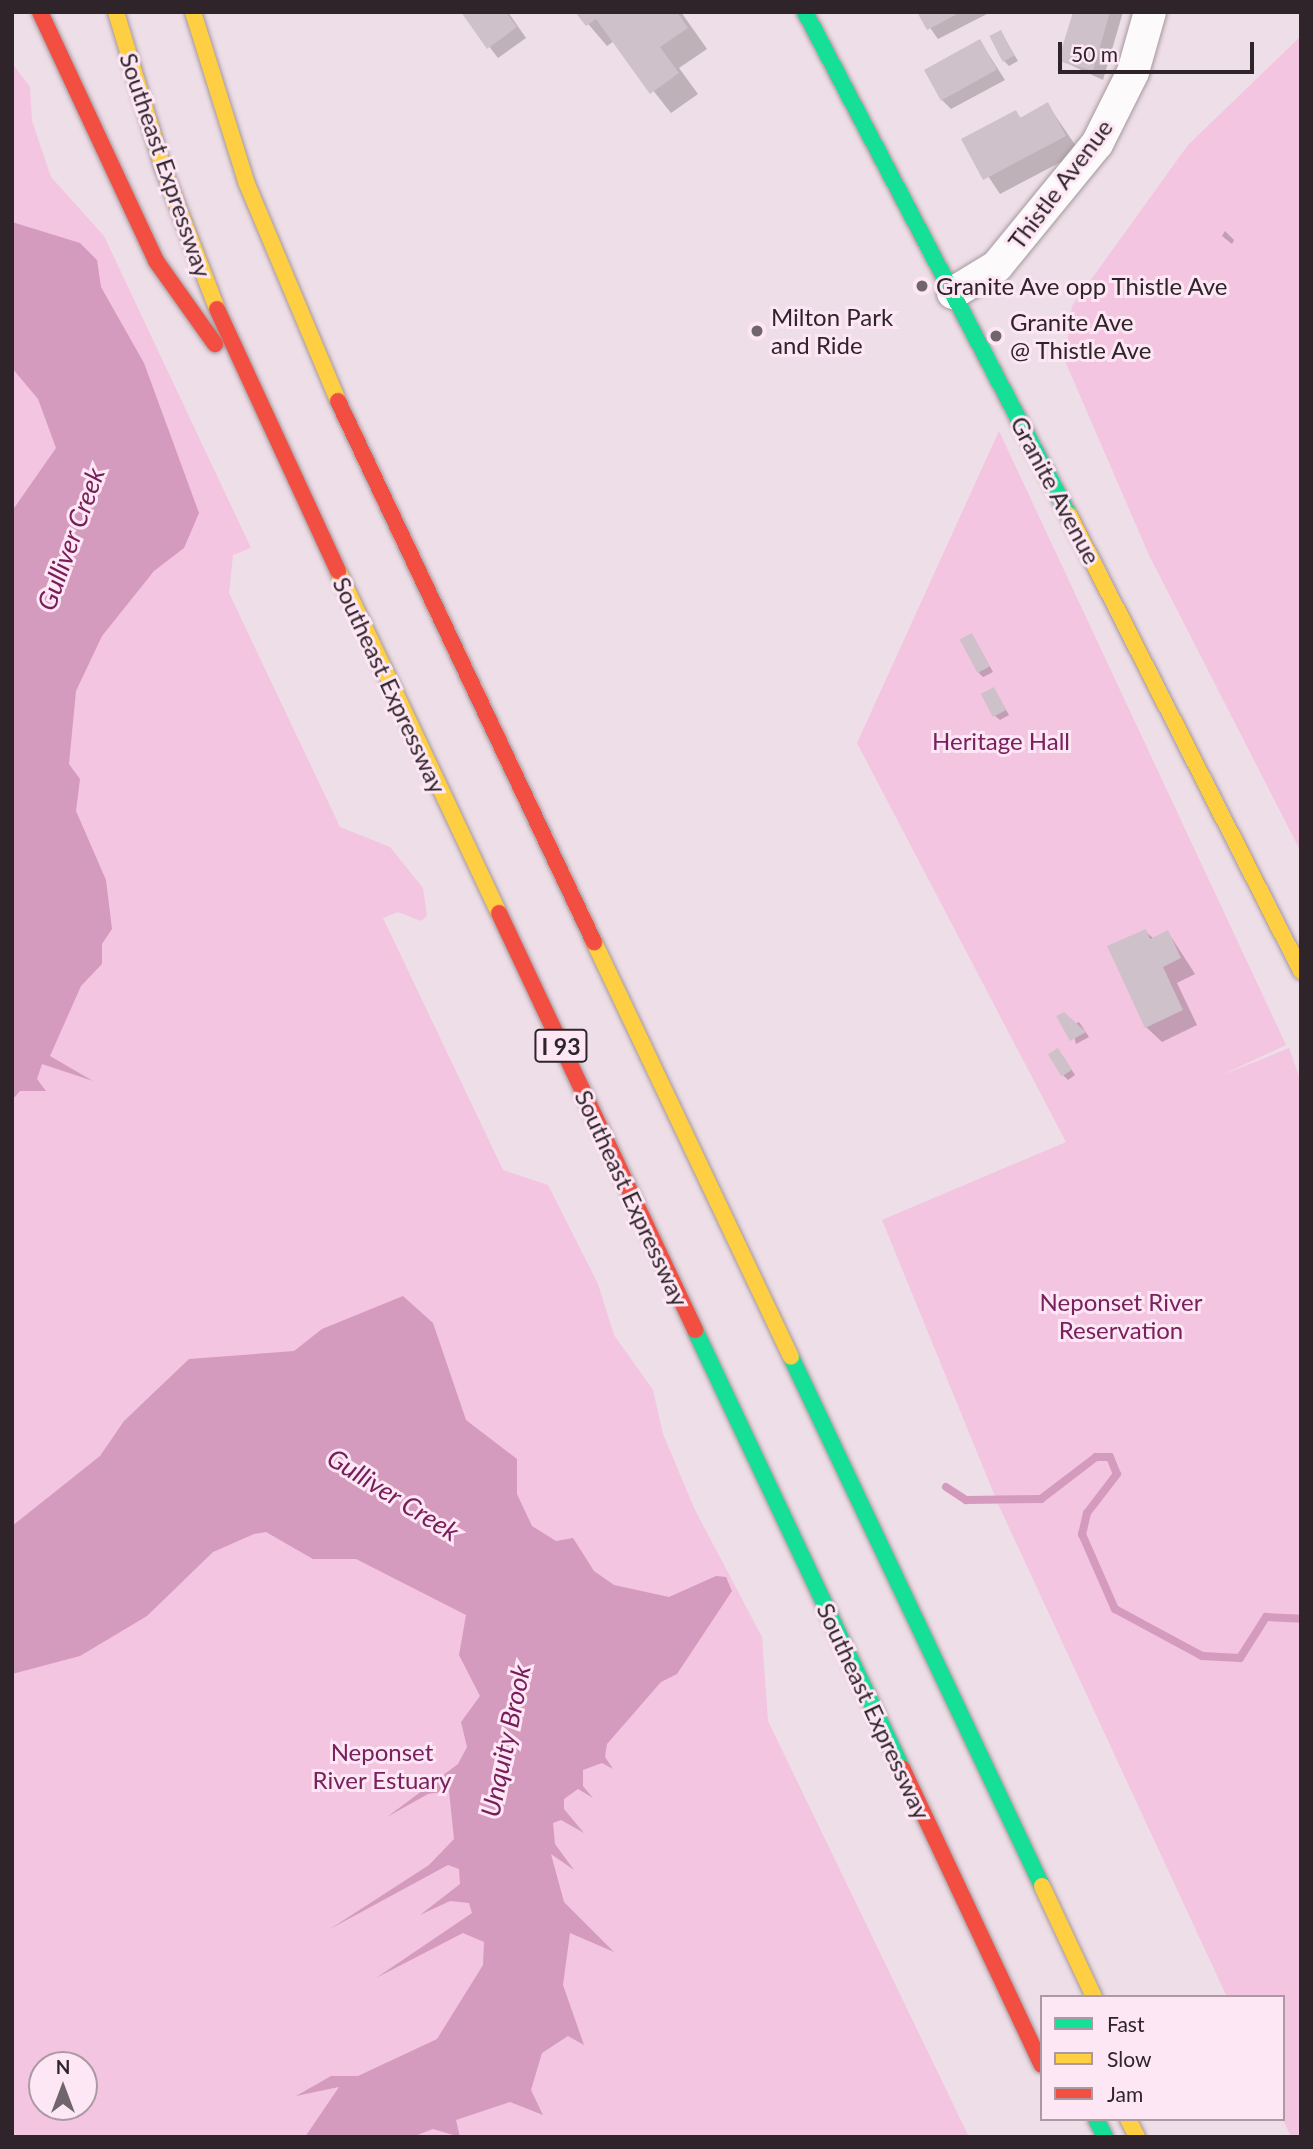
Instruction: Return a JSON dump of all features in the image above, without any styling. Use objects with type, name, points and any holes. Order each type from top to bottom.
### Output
[{"type":"main road","points":[[40,12],[156,261],[257,402]]},
{"type":"main road","name":"Southeast Expressway","points":[[116,12],[195,256],[257,402],[1040,2061]]},
{"type":"main road","points":[[193,12],[247,184],[317,357],[1093,1995]]},
{"type":"main road","name":"Granite Avenue","points":[[805,12],[1252,865],[1301,971]]},
{"type":"main road","points":[[1097,2121],[1105,2137]]},
{"type":"main road","points":[[1130,2121],[1137,2137]]},
{"type":"street","name":"Thistle Avenue","points":[[953,293],[997,266],[1097,144],[1133,72],[1150,12]]},
{"type":"green space","points":[[1301,36],[1301,852],[1149,555],[1065,361],[1072,306],[1188,145]]},
{"type":"green space","name":"Neponset River Estuary","points":[[12,63],[30,87],[32,121],[51,177],[104,236],[251,548],[233,555],[229,593],[340,827],[390,847],[423,888],[427,916],[421,921],[398,912],[383,918],[503,1170],[548,1185],[598,1284],[614,1335],[653,1390],[663,1434],[695,1510],[762,1637],[768,1721],[969,2137],[12,2137]]},
{"type":"green space","name":"Neponset River Reservation","points":[[999,431],[1286,1045],[1220,1076],[1289,1048],[1301,1082],[1301,2137],[1291,2137],[1284,2121],[1285,1995],[1226,1995],[999,1506],[882,1220],[1066,1142],[857,743]]},
{"type":"water","name":"Gulliver Creek","points":[[12,222],[80,243],[97,260],[101,287],[144,363],[199,513],[184,548],[154,571],[102,636],[76,691],[69,764],[80,779],[76,811],[106,880],[112,929],[102,944],[102,964],[81,986],[50,1056],[93,1081],[42,1064],[37,1079],[46,1091],[20,1091],[12,1100],[12,511],[56,448],[38,399],[12,368]]},
{"type":"water","points":[[403,1296],[433,1323],[466,1420],[517,1459],[517,1494],[532,1526],[556,1541],[573,1538],[594,1571],[614,1585],[669,1597],[716,1576],[726,1577],[732,1591],[677,1674],[661,1682],[607,1744],[605,1757],[613,1769],[602,1763],[583,1770],[583,1786],[593,1798],[578,1789],[564,1799],[564,1809],[584,1833],[561,1820],[553,1823],[555,1844],[574,1870],[551,1854],[564,1902],[614,1952],[570,1933],[563,1985],[584,2045],[568,2036],[542,2053],[531,2090],[543,2115],[510,2102],[456,2120],[460,2137],[433,2129],[412,2137],[305,2137],[339,2087],[296,2096],[331,2076],[358,2076],[437,2039],[483,1965],[484,1942],[463,1933],[376,1978],[472,1913],[469,1903],[450,1901],[420,1915],[460,1884],[459,1869],[448,1865],[330,1929],[429,1865],[454,1839],[449,1791],[428,1794],[387,1817],[458,1764],[467,1747],[461,1722],[480,1696],[459,1655],[466,1615],[356,1559],[313,1559],[266,1532],[254,1534],[213,1552],[147,1616],[80,1656],[12,1674],[12,1526],[100,1456],[124,1421],[189,1359],[294,1351],[322,1329]]},
{"type":"building","points":[[461,12],[506,12],[517,27],[487,49]]},
{"type":"building","points":[[575,12],[677,12],[688,28],[660,47],[679,73],[650,94],[596,19],[586,26]]},
{"type":"building","points":[[917,12],[961,12],[927,30]]},
{"type":"building","points":[[1073,12],[1110,12],[1093,71],[1058,61]]},
{"type":"building","points":[[1001,30],[1014,56],[1003,62],[989,36]]},
{"type":"building","points":[[980,39],[997,70],[941,101],[924,70]]},
{"type":"building","points":[[1048,102],[1066,136],[983,180],[961,139],[1016,110],[1020,118]]},
{"type":"building","points":[[972,633],[990,667],[977,673],[960,640]]},
{"type":"building","points":[[994,687],[1006,710],[993,717],[981,694]]},
{"type":"building","points":[[1146,929],[1150,939],[1168,930],[1181,958],[1163,967],[1183,1010],[1145,1028],[1107,946]]},
{"type":"building","points":[[1064,1012],[1086,1032],[1070,1041],[1056,1016]]},
{"type":"building","points":[[1058,1048],[1072,1070],[1062,1076],[1048,1054]]},
{"type":"waterway","points":[[946,1487],[966,1500],[1041,1499],[1096,1457],[1110,1457],[1117,1474],[1087,1513],[1082,1534],[1115,1609],[1202,1656],[1240,1658],[1266,1617],[1301,1619]]},
{"type":"traffic: fast","points":[[805,12],[1069,515]]},
{"type":"traffic: fast","points":[[695,1330],[902,1768]]},
{"type":"traffic: fast","points":[[791,1357],[1042,1886]]},
{"type":"traffic: fast","points":[[1097,2121],[1105,2137]]},
{"type":"traffic: slow","points":[[116,12],[163,168],[217,309]]},
{"type":"traffic: slow","points":[[193,12],[247,184],[338,401]]},
{"type":"traffic: slow","points":[[1069,515],[1301,971]]},
{"type":"traffic: slow","points":[[338,571],[499,913]]},
{"type":"traffic: slow","points":[[594,942],[791,1357]]},
{"type":"traffic: slow","points":[[1042,1886],[1093,1995]]},
{"type":"traffic: slow","points":[[1129,2121],[1137,2137]]},
{"type":"traffic: jam","points":[[40,12],[156,261],[215,344]]},
{"type":"traffic: jam","points":[[217,309],[338,571]]},
{"type":"traffic: jam","points":[[338,401],[594,942]]},
{"type":"traffic: jam","points":[[499,913],[695,1330]]},
{"type":"traffic: jam","points":[[902,1768],[1040,2061]]},
{"type":"place","name":"Granite Ave opp Thistle Ave","points":[[922,286]]},
{"type":"place","name":"Milton Park and Ride","points":[[757,331]]},
{"type":"place","name":"Granite Ave @ Thistle Ave","points":[[996,336]]},
{"type":"park label","name":"Heritage Hall","points":[[1001,741]]},
{"type":"water label","name":"Unquity Brook","points":[[506,1741]]}]
